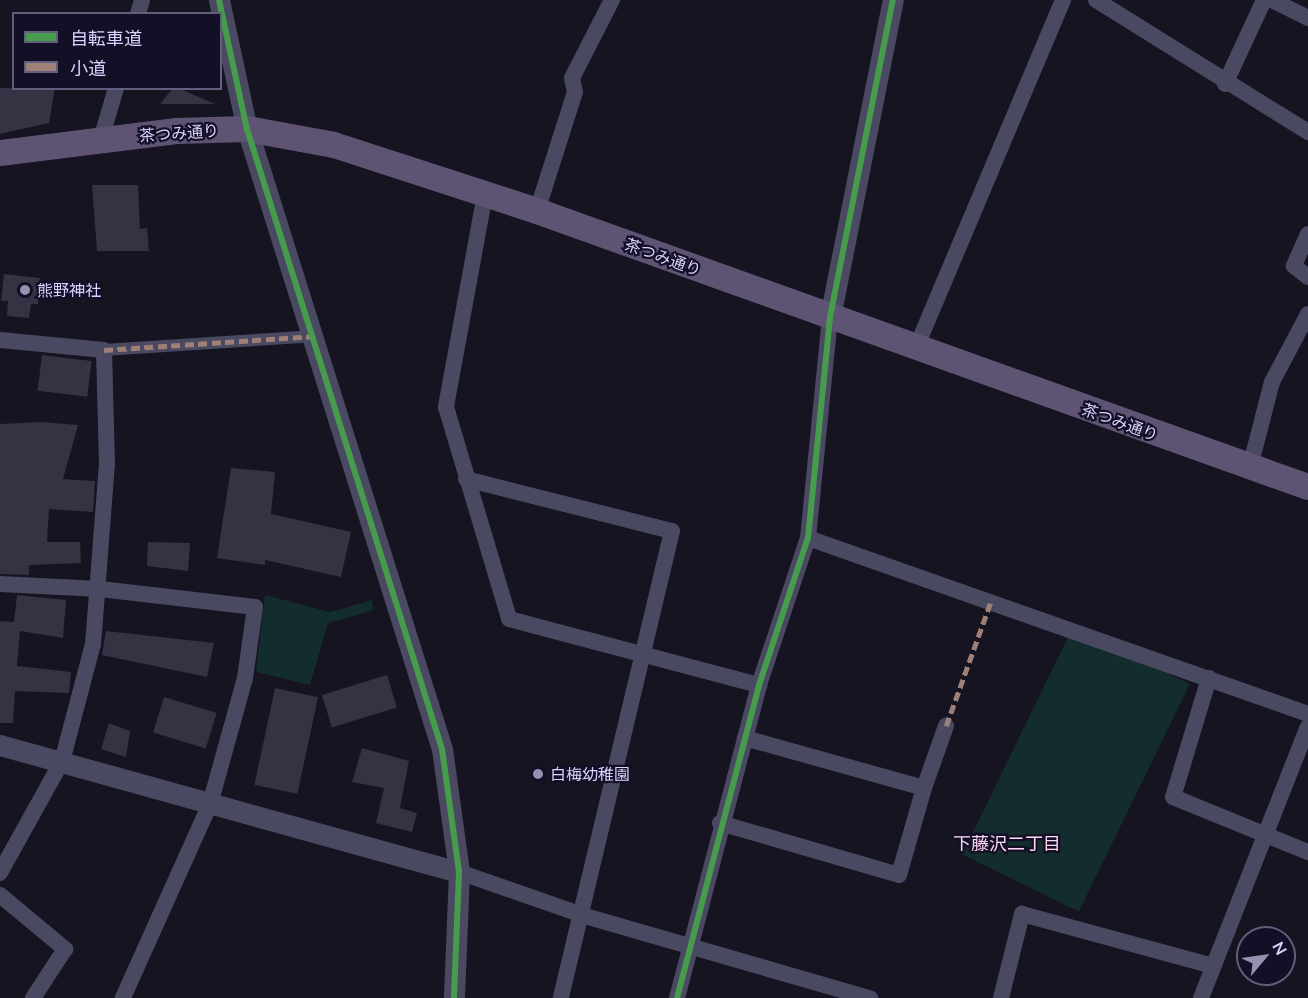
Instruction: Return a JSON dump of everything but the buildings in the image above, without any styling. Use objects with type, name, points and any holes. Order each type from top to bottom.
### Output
[{"type":"main road","name":"茶つみ通り","points":[[0,153],[101,139],[248,129],[334,146],[537,211],[1308,487]]},
{"type":"street","points":[[537,211],[575,92],[572,78],[612,0]]},
{"type":"street","points":[[916,348],[1064,0]]},
{"type":"street","points":[[1096,0],[1225,84],[1308,132]]},
{"type":"street","points":[[1225,84],[1264,0]]},
{"type":"street","points":[[1272,0],[1308,18]]},
{"type":"street","points":[[677,998],[720,823],[759,685],[808,538],[830,317],[894,2]]},
{"type":"street","points":[[222,13],[248,129],[442,749],[459,872],[454,998]]},
{"type":"street","points":[[101,139],[115,90]]},
{"type":"street","points":[[485,194],[446,407],[509,619],[759,685]]},
{"type":"street","points":[[1308,234],[1294,266],[1308,277]]},
{"type":"street","points":[[1250,467],[1272,382],[1308,314]]},
{"type":"street","points":[[0,340],[104,350],[313,336]]},
{"type":"street","points":[[0,873],[62,761],[93,644],[100,589],[107,463],[104,350]]},
{"type":"street","points":[[466,479],[672,531],[585,916],[561,998]]},
{"type":"street","points":[[808,538],[1308,714]]},
{"type":"street","points":[[0,585],[100,589],[255,607],[245,678],[210,804],[123,998]]},
{"type":"street","points":[[1209,678],[1173,797],[1308,852]]},
{"type":"street","points":[[720,823],[899,875],[924,788],[946,726]]},
{"type":"street","points":[[1202,998],[1308,727]]},
{"type":"street","points":[[745,738],[924,788]]},
{"type":"street","points":[[0,745],[459,872],[585,916],[870,998]]},
{"type":"street","points":[[0,895],[65,949],[33,998]]},
{"type":"street","points":[[1001,998],[1022,914],[1213,966]]},
{"type":"green space","points":[[265,595],[330,612],[372,600],[374,610],[328,623],[310,685],[256,672]]},
{"type":"green space","points":[[1073,627],[1190,684],[1079,911],[962,854]]},
{"type":"marked path","points":[[104,350],[313,336]]},
{"type":"marked path","points":[[946,726],[991,601]]},
{"type":"cycle path","points":[[219,0],[222,12]]},
{"type":"cycle path","points":[[677,998],[759,685],[808,538],[830,317],[893,0]]},
{"type":"cycle path","points":[[222,14],[247,129],[442,749],[459,872],[454,998]]},
{"type":"place","name":"熊野神社","points":[[25,290]]},
{"type":"place","name":"白梅幼稚園","points":[[538,774]]},
{"type":"district","name":"下藤沢二丁目","points":[[1007,844]]}]
